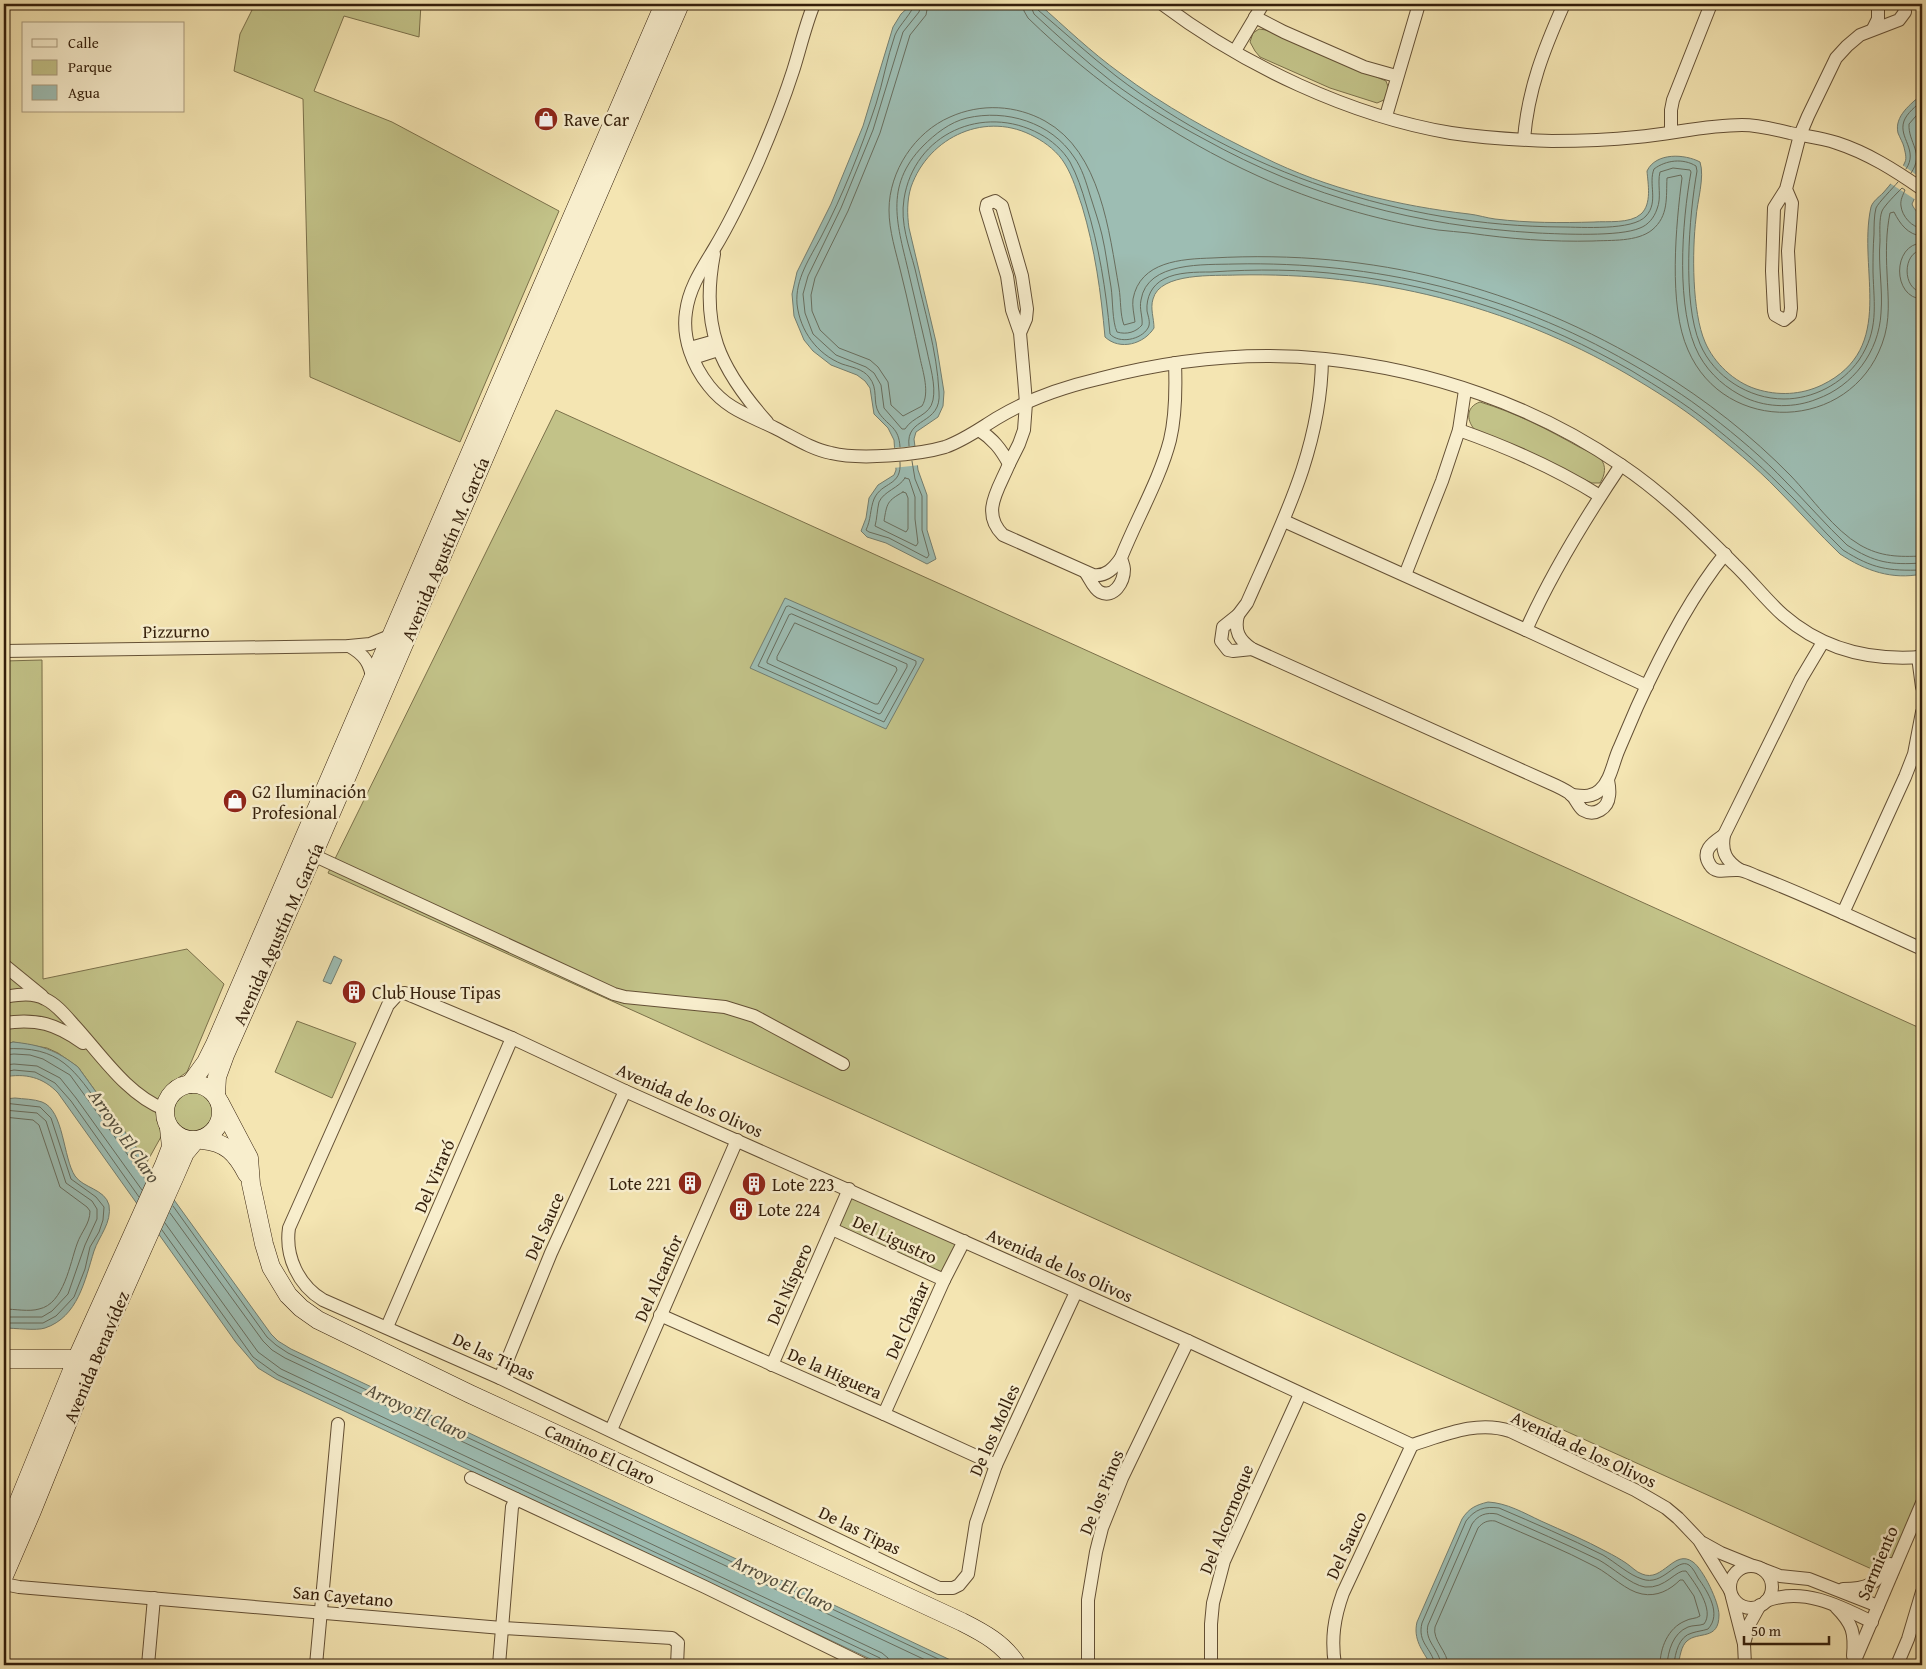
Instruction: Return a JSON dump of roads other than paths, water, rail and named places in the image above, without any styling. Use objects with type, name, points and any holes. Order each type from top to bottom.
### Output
[{"type":"main road","name":"Avenida Agustín M. García","points":[[190,1084],[206,1062],[215,1044],[664,4]]},
{"type":"main road","name":"Avenida Agustín M. García","points":[[218,1099],[217,1077],[225,1055],[680,4]]},
{"type":"main road","points":[[190,1084],[209,1088],[218,1099],[222,1112],[220,1121],[216,1129],[199,1140],[185,1140],[176,1136],[169,1128],[165,1119],[164,1109],[167,1100],[181,1086],[190,1084]]},
{"type":"main road","name":"Camino El Claro","points":[[218,1099],[249,1158],[251,1184],[271,1267],[288,1295],[301,1308],[318,1320],[470,1394],[985,1633],[997,1642],[1017,1665]]},
{"type":"main road","name":"Avenida Benavídez","points":[[169,1128],[171,1147],[170,1171]]},
{"type":"main road","name":"Camino El Claro","points":[[199,1140],[215,1141],[230,1150],[238,1158],[251,1184]]},
{"type":"main road","name":"Avenida Benavídez","points":[[4,1537],[170,1171],[199,1140]]},
{"type":"main road","points":[[4,1360],[85,1359]]},
{"type":"main road","name":"Avenida Benavídez","points":[[4,1576],[85,1359]]},
{"type":"street","points":[[814,4],[776,119],[757,163],[715,248],[694,282],[688,300],[685,325],[692,353],[702,377],[722,401],[735,410],[803,443],[831,453],[848,456],[885,456],[945,447],[1046,394],[1097,379],[1175,363],[1258,355],[1322,359],[1381,367],[1420,375],[1514,407],[1565,431],[1622,465],[1655,490],[1725,554],[1784,616],[1808,634],[1823,642],[1852,652],[1874,656],[1920,657],[1922,687]]},
{"type":"street","points":[[1162,4],[1208,36],[1291,82],[1322,95],[1386,116],[1452,133],[1524,139],[1594,140],[1741,125],[1760,126],[1838,143],[1866,155],[1922,189]]},
{"type":"street","points":[[1235,51],[1263,4]]},
{"type":"street","points":[[1386,116],[1396,76],[1419,4]]},
{"type":"street","points":[[1524,139],[1528,101],[1536,72],[1545,46],[1564,4]]},
{"type":"street","points":[[1671,132],[1673,100],[1712,4]]},
{"type":"street","points":[[1873,29],[1878,19],[1878,4]]},
{"type":"street","points":[[1786,189],[1792,203],[1788,251],[1791,308],[1790,315],[1784,320],[1776,316],[1774,310],[1772,230],[1774,208],[1786,189],[1800,135],[1836,58],[1860,35],[1899,20],[1905,12],[1903,4]]},
{"type":"street","points":[[1255,17],[1284,32],[1364,67],[1396,76]]},
{"type":"street","points":[[1020,333],[1026,320],[1027,309],[1022,276],[1002,206],[995,201],[987,204],[987,214],[1007,276],[1015,321],[1020,333],[1026,403],[1024,430],[992,505],[991,513],[996,529],[1003,535],[1086,573],[1099,576],[1114,568],[1121,558],[1163,461],[1170,440],[1175,407],[1175,363]]},
{"type":"street","points":[[715,248],[710,274],[709,294],[710,311],[717,346],[737,384],[771,426]]},
{"type":"street","points":[[692,353],[717,346]]},
{"type":"street","points":[[1252,649],[1228,650],[1221,641],[1223,627],[1238,615],[1247,603],[1298,487],[1312,436],[1322,380],[1322,359]]},
{"type":"street","points":[[1405,576],[1442,481],[1459,430],[1465,390]]},
{"type":"street","points":[[979,430],[991,438],[1002,450],[1009,464]]},
{"type":"street","points":[[1459,430],[1532,460],[1581,484],[1600,496]]},
{"type":"street","points":[[1526,630],[1551,581],[1600,496],[1622,465]]},
{"type":"street","points":[[1284,521],[1646,686]]},
{"type":"street","points":[[1571,795],[1593,795],[1608,780],[1646,686],[1708,575],[1725,554]]},
{"type":"street","points":[[1086,573],[1097,590],[1109,594],[1117,589],[1121,583],[1124,568],[1121,558]]},
{"type":"street","points":[[1238,615],[1236,630],[1244,643],[1252,649],[1541,779],[1571,795],[1584,810],[1598,812],[1608,802],[1608,780]]},
{"type":"street","name":"Pizzurno","points":[[4,651],[350,646],[370,644],[392,635]]},
{"type":"street","points":[[1823,642],[1801,679],[1724,835],[1722,846],[1730,863],[1740,870],[1843,912],[1922,949]]},
{"type":"street","points":[[350,646],[367,660],[373,681]]},
{"type":"street","points":[[1843,912],[1905,777],[1914,754],[1922,712]]},
{"type":"street","points":[[1724,835],[1711,844],[1708,849],[1709,864],[1719,871],[1740,870]]},
{"type":"street","points":[[313,855],[614,994],[625,997],[725,1007],[741,1011],[754,1016],[844,1064]]},
{"type":"street","points":[[4,965],[57,1007],[113,1071],[153,1104],[164,1109]]},
{"type":"street","name":"Avenida de los Olivos","points":[[398,994],[405,993],[411,995],[512,1038],[625,1091],[1188,1341],[1412,1444],[1483,1426],[1492,1426],[1510,1431],[1653,1500],[1678,1518],[1699,1540]]},
{"type":"street","points":[[4,997],[27,994],[44,998]]},
{"type":"street","name":"De las Tipas","points":[[398,994],[388,1005],[289,1228],[290,1258],[308,1289],[315,1295],[611,1430],[940,1588],[953,1588],[959,1585]]},
{"type":"street","points":[[4,1024],[17,1021],[43,1023],[64,1030],[98,1053]]},
{"type":"street","name":"Del Viraró","points":[[387,1327],[512,1038]]},
{"type":"street","name":"Del Sauce","points":[[500,1378],[554,1244],[625,1091]]},
{"type":"street","name":"Del Alcanfor","points":[[611,1430],[737,1140]]},
{"type":"street","name":"Del Níspero","points":[[772,1365],[848,1189]]},
{"type":"street","name":"Del Ligustro","points":[[832,1229],[944,1280]]},
{"type":"street","name":"Del Chañar","points":[[884,1414],[944,1280],[964,1241]]},
{"type":"street","name":"De los Molles","points":[[959,1585],[968,1574],[976,1523],[996,1465],[1076,1292]]},
{"type":"street","name":"De la Higuera","points":[[660,1315],[996,1465]]},
{"type":"street","name":"De los Pinos","points":[[1088,1665],[1088,1600],[1102,1528],[1122,1478],[1188,1341]]},
{"type":"street","name":"Del Alcornoque","points":[[1211,1665],[1212,1617],[1224,1561],[1300,1394]]},
{"type":"street","points":[[316,1665],[338,1424]]},
{"type":"street","name":"Del Sauco","points":[[1335,1665],[1332,1632],[1336,1610],[1412,1444]]},
{"type":"street","points":[[471,1478],[705,1587],[865,1665]]},
{"type":"street","points":[[499,1665],[512,1507],[516,1499]]},
{"type":"street","name":"Sarmiento","points":[[1853,1665],[1922,1503]]},
{"type":"street","points":[[1838,1589],[1859,1589],[1871,1585],[1879,1579],[1907,1539]]},
{"type":"street","points":[[1699,1540],[1721,1553],[1756,1568],[1780,1576],[1810,1579],[1878,1606]]},
{"type":"street","points":[[1699,1540],[1738,1603],[1743,1606],[1754,1607],[1779,1596],[1804,1596],[1832,1604],[1872,1622]]},
{"type":"street","points":[[1744,1644],[1749,1625],[1771,1590],[1769,1577],[1756,1568],[1747,1567],[1736,1573],[1732,1578],[1731,1592],[1744,1644],[1745,1665]]},
{"type":"street","name":"San Cayetano","points":[[4,1584],[502,1628],[672,1638],[678,1643],[677,1665]]},
{"type":"street","points":[[1897,1665],[1908,1639],[1922,1592]]},
{"type":"street","points":[[148,1665],[154,1598]]},
{"type":"street","points":[[1832,1604],[1847,1618],[1851,1625],[1854,1647],[1853,1665]]},
{"type":"water","points":[[912,4],[1039,4],[1088,48],[1120,73],[1171,108],[1207,129],[1263,157],[1312,178],[1390,201],[1495,219],[1569,223],[1625,221],[1641,214],[1647,205],[1647,171],[1651,165],[1657,160],[1671,156],[1694,159],[1700,162],[1701,168],[1695,232],[1695,298],[1705,342],[1719,364],[1733,377],[1748,386],[1773,393],[1798,393],[1822,385],[1845,369],[1860,350],[1867,329],[1870,306],[1868,231],[1871,207],[1895,178],[1905,162],[1904,147],[1897,127],[1904,111],[1922,94],[1922,182],[1912,204],[1921,219],[1923,230],[1919,275],[1922,293],[1922,574],[1900,576],[1880,573],[1840,554],[1770,481],[1752,465],[1705,426],[1657,392],[1582,350],[1535,329],[1488,312],[1390,287],[1339,280],[1288,276],[1237,275],[1189,277],[1166,284],[1158,290],[1152,303],[1154,328],[1150,334],[1131,344],[1124,345],[1111,341],[1105,337],[1097,271],[1087,222],[1068,169],[1055,152],[1039,139],[1017,129],[998,126],[979,128],[962,133],[945,142],[931,154],[920,169],[911,187],[909,197],[909,228],[936,342],[944,392],[943,406],[938,417],[916,432],[914,439],[918,470],[927,495],[927,530],[936,559],[927,564],[886,543],[867,537],[861,531],[866,518],[869,498],[878,485],[894,475],[896,470],[894,440],[888,428],[874,414],[870,388],[865,381],[857,375],[831,365],[813,351],[804,340],[794,316],[792,294],[797,272],[831,204],[863,126],[893,27],[901,14]]},
{"type":"water","points":[[785,598],[924,659],[886,729],[750,668]]},
{"type":"water","points":[[334,956],[342,960],[331,984],[323,981]]},
{"type":"water","name":"Arroyo El Claro","points":[[13,1042],[48,1049],[78,1067],[271,1334],[278,1341],[291,1349],[961,1665],[883,1665],[276,1379],[258,1368],[235,1341],[58,1093],[40,1080],[26,1076],[4,1077],[4,1045]]},
{"type":"water","points":[[15,1098],[39,1101],[49,1107],[55,1114],[59,1124],[75,1176],[103,1195],[109,1205],[107,1224],[94,1251],[83,1285],[73,1306],[56,1323],[41,1329],[4,1328],[4,1099]]},
{"type":"water","points":[[1488,1502],[1502,1504],[1515,1509],[1582,1540],[1616,1557],[1642,1574],[1656,1574],[1680,1559],[1693,1562],[1706,1578],[1716,1602],[1719,1615],[1716,1629],[1687,1641],[1682,1649],[1678,1665],[1431,1665],[1417,1639],[1417,1622],[1462,1519],[1473,1508]]},
{"type":"place","name":"Rave Car","points":[[546,119]]},
{"type":"place","name":"G2 Iluminación Profesional","points":[[235,801]]},
{"type":"place","name":"Club House Tipas","points":[[354,992]]},
{"type":"place","name":"Lote 221","points":[[690,1183]]},
{"type":"place","name":"Lote 223","points":[[754,1184]]},
{"type":"place","name":"Lote 224","points":[[741,1209]]}]
